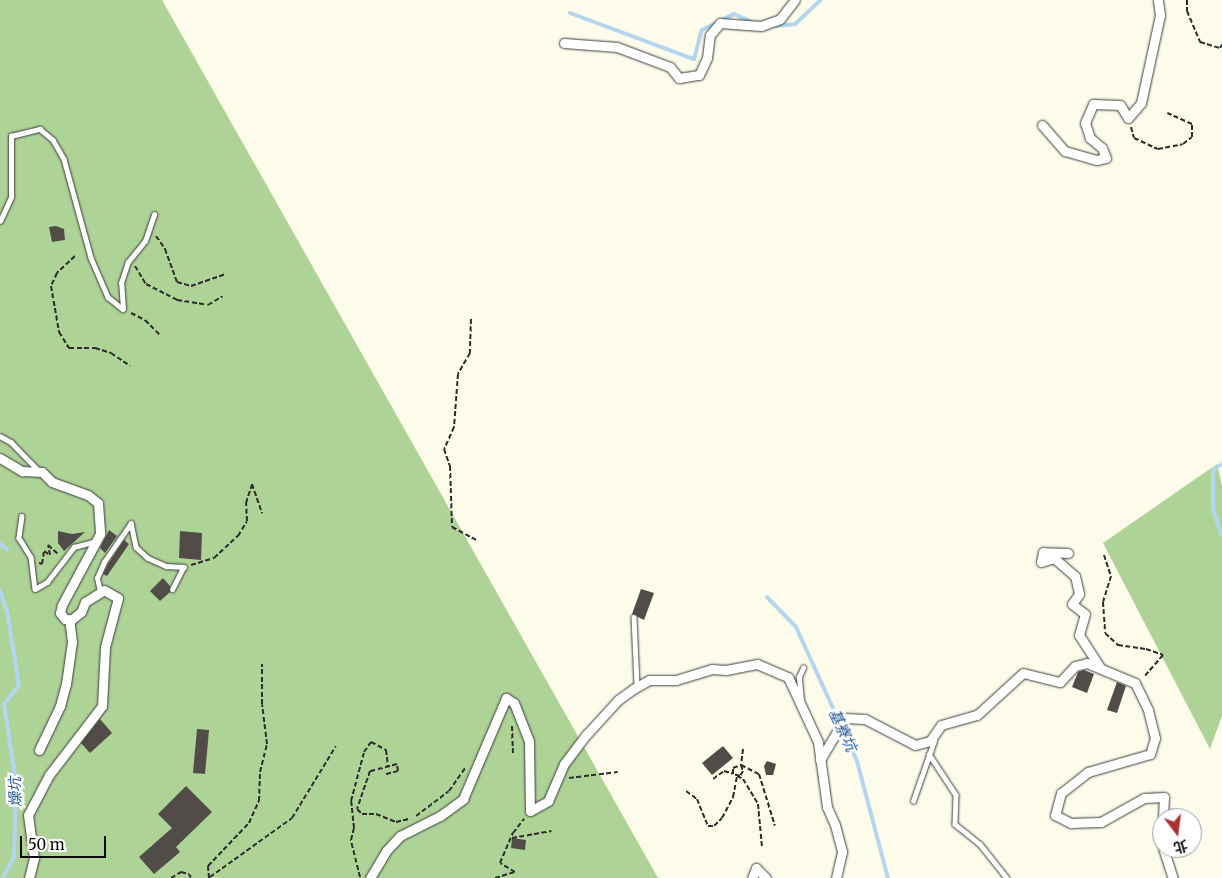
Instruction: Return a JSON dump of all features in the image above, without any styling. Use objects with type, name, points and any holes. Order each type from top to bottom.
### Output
[{"type":"street","points":[[564,43],[616,46],[670,67],[679,78],[698,75],[707,58],[710,35],[720,23],[761,26],[780,19],[795,0]]},
{"type":"street","points":[[1042,125],[1065,151],[1098,160],[1106,158],[1102,148],[1090,138],[1085,123],[1093,104],[1120,105],[1128,118],[1141,102],[1160,15],[1158,0]]},
{"type":"street","points":[[0,458],[22,471],[42,472],[52,482],[88,495],[98,503],[101,520],[97,541],[62,605],[60,613],[69,619],[72,642],[66,684],[60,706],[39,750]]},
{"type":"street","points":[[1068,553],[1043,552],[1041,562],[1054,558],[1075,576],[1079,594],[1072,604],[1085,614],[1079,635],[1100,667]]},
{"type":"street","points":[[29,878],[34,858],[28,815],[49,775],[102,706],[106,646],[118,598],[104,590],[69,619]]},
{"type":"street","points":[[820,760],[845,718],[865,720],[915,745],[930,741],[941,725],[977,715],[1023,673],[1060,682],[1075,666],[1087,663],[1135,683],[1148,710],[1155,738],[1150,754],[1088,772],[1061,793],[1055,816],[1072,823],[1101,822],[1144,798],[1164,797],[1163,808]]},
{"type":"street","points":[[370,878],[386,851],[400,836],[440,816],[463,799],[506,698],[516,707],[529,740],[530,811],[539,809],[548,800],[558,776],[587,734],[618,700],[637,687],[648,680],[676,680],[712,668],[726,670],[757,664],[788,677],[818,742],[827,807],[836,825],[842,852],[836,878]]},
{"type":"street","points":[[1166,858],[1173,878]]},
{"type":"street","points":[[752,878],[756,868],[766,878]]},
{"type":"lane","points":[[0,221],[11,197],[11,136],[40,129],[53,140],[64,159],[91,258],[108,297],[123,309]]},
{"type":"lane","points":[[123,309],[121,283],[132,257],[145,241],[154,215]]},
{"type":"lane","points":[[0,436],[11,442],[42,472]]},
{"type":"lane","points":[[22,516],[19,538],[31,557],[35,589],[46,582],[74,547],[97,541]]},
{"type":"lane","points":[[100,592],[97,578],[104,562],[131,522],[136,547],[148,558],[166,566],[184,567],[173,589]]},
{"type":"lane","points":[[634,616],[637,687]]},
{"type":"lane","points":[[801,707],[799,677],[803,668]]},
{"type":"lane","points":[[913,801],[937,730]]},
{"type":"lane","points":[[929,754],[956,795],[955,824],[980,844],[1007,878]]},
{"type":"path","points":[[1187,0],[1187,12],[1200,42],[1220,48],[1222,45]]},
{"type":"path","points":[[1128,118],[1134,138],[1158,149],[1183,144],[1192,137],[1192,124],[1167,113]]},
{"type":"path","points":[[154,215],[156,235],[165,248],[177,282],[191,286],[225,274]]},
{"type":"path","points":[[75,256],[57,273],[51,286],[60,332],[69,348],[96,348],[111,353],[130,366]]},
{"type":"path","points":[[132,257],[146,284],[177,300],[208,305],[222,296]]},
{"type":"path","points":[[123,309],[145,320],[160,335]]},
{"type":"path","points":[[471,319],[470,353],[458,374],[454,427],[444,449],[450,466],[452,527],[478,541]]},
{"type":"path","points":[[184,567],[214,558],[229,546],[247,521],[246,503],[252,484],[262,513]]},
{"type":"path","points":[[37,553],[42,564],[44,551],[50,555],[51,553],[48,545],[59,555],[72,550]]},
{"type":"path","points":[[1104,556],[1111,576],[1103,602],[1105,633],[1118,645],[1146,649],[1163,655],[1154,669],[1135,683]]},
{"type":"path","points":[[209,878],[208,866],[249,823],[260,800],[260,772],[267,744],[262,704],[262,664]]},
{"type":"path","points":[[513,756],[512,727],[516,707]]},
{"type":"path","points":[[360,878],[351,840],[354,828],[351,801],[364,752],[371,742],[386,750],[388,767]]},
{"type":"path","points":[[209,878],[292,818],[336,746]]},
{"type":"path","points":[[686,791],[697,799],[708,826],[714,826],[722,818],[733,797],[737,776],[742,771],[743,749]]},
{"type":"path","points":[[386,774],[398,771],[397,764],[370,771],[357,809],[362,814],[376,814],[396,822],[411,819],[438,802],[449,791],[467,765]]},
{"type":"path","points":[[733,774],[733,768],[741,764]]},
{"type":"path","points":[[741,764],[759,774],[775,826]]},
{"type":"path","points":[[713,779],[724,771],[743,779],[758,804],[762,847]]},
{"type":"path","points":[[558,776],[578,778],[618,772]]},
{"type":"path","points":[[495,878],[515,872],[500,863],[512,838],[530,811]]},
{"type":"path","points":[[512,838],[551,831]]},
{"type":"path","points":[[171,878],[181,872],[189,874],[191,878]]},
{"type":"green space","points":[[0,0],[162,0],[658,878],[0,878]]},
{"type":"green space","points":[[1217,464],[1222,486],[1222,716],[1210,749],[1103,543]]},
{"type":"building","points":[[56,226],[64,229],[65,240],[52,242],[49,227]]},
{"type":"building","points":[[109,530],[117,536],[105,553],[100,548]]},
{"type":"building","points":[[58,531],[72,534],[85,532],[64,551],[58,543]]},
{"type":"building","points":[[180,531],[202,533],[201,560],[179,558]]},
{"type":"building","points":[[124,540],[129,544],[107,576],[103,574],[108,564]]},
{"type":"building","points":[[163,578],[170,586],[170,592],[160,601],[150,591]]},
{"type":"building","points":[[641,589],[654,593],[644,620],[632,614]]},
{"type":"building","points":[[1084,670],[1094,674],[1087,693],[1072,687],[1078,672]]},
{"type":"building","points":[[1117,682],[1126,686],[1117,713],[1107,710]]},
{"type":"building","points":[[100,719],[112,733],[90,753],[81,743]]},
{"type":"building","points":[[197,729],[209,730],[205,774],[193,773]]},
{"type":"building","points":[[723,746],[733,758],[712,775],[702,763]]},
{"type":"building","points":[[767,761],[776,764],[773,775],[766,775],[764,766]]},
{"type":"building","points":[[186,786],[212,812],[176,847],[180,852],[154,874],[139,857],[172,828],[158,814]]},
{"type":"building","points":[[512,838],[526,840],[525,850],[511,848]]},
{"type":"waterway","points":[[763,27],[795,24],[821,0]]},
{"type":"waterway","points":[[570,13],[694,59],[702,30],[716,23]]},
{"type":"waterway","points":[[722,20],[734,14],[752,22]]},
{"type":"waterway","points":[[1221,534],[1213,510],[1213,470],[1222,464]]},
{"type":"waterway","points":[[0,544],[7,549]]},
{"type":"waterway","name":"燥坑","points":[[0,591],[7,611],[19,685],[4,704],[16,782],[14,857],[3,878]]},
{"type":"waterway","name":"基寮坑","points":[[767,597],[796,627],[857,761],[888,878]]}]
